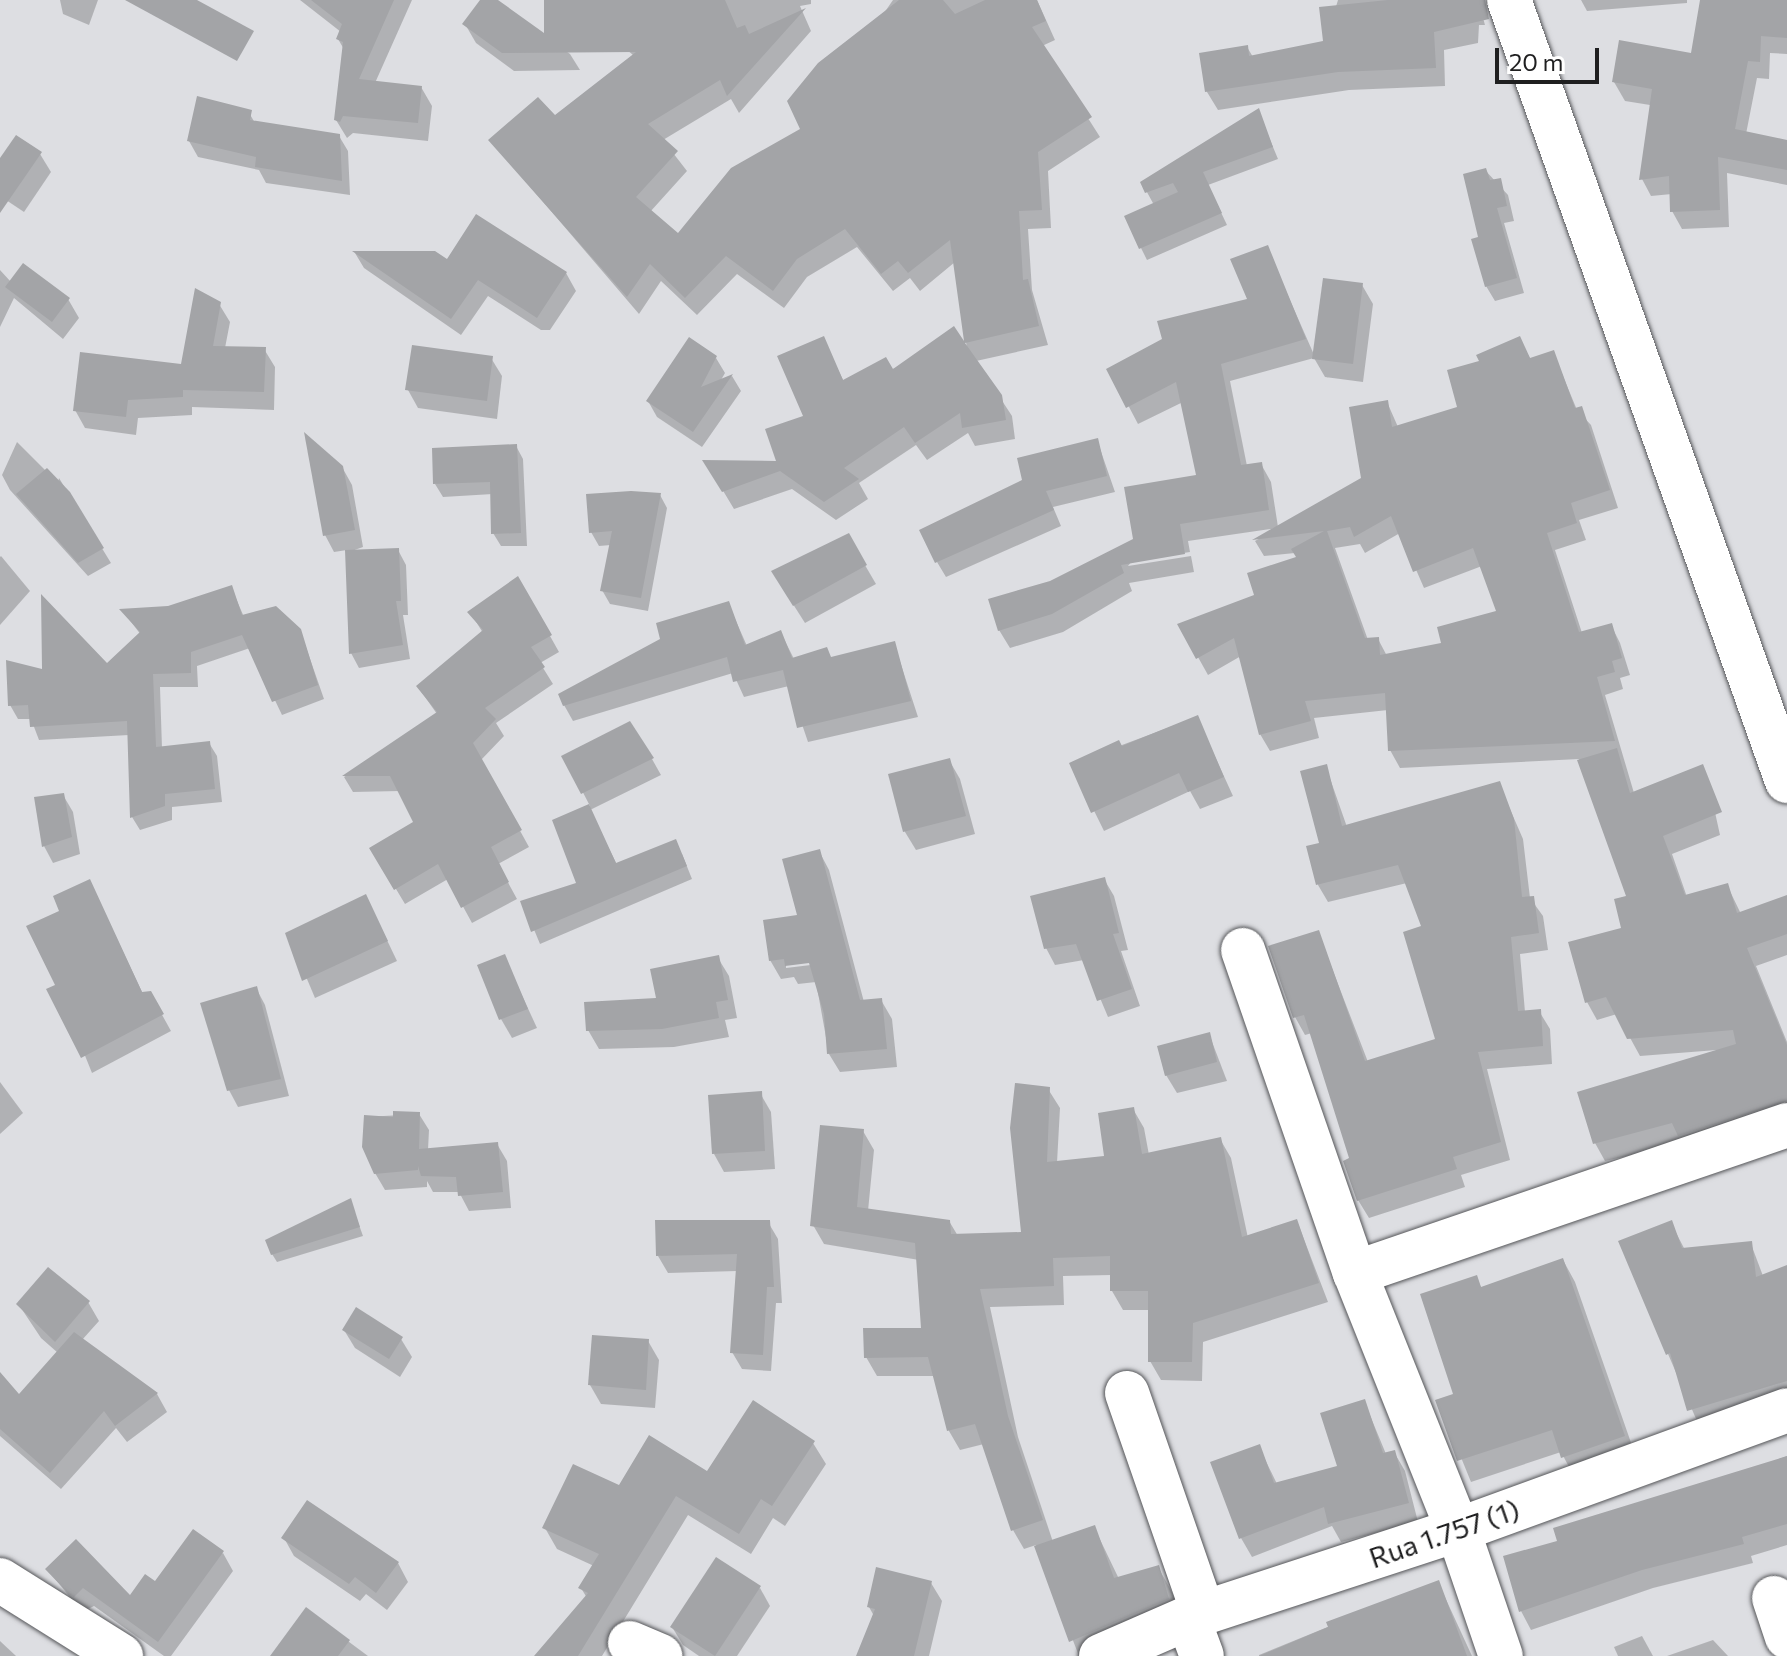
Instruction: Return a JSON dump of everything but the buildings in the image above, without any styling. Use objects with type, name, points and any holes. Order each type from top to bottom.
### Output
[{"type":"street","points":[[1509,0],[1787,781]]},
{"type":"street","points":[[1243,950],[1355,1273],[1458,1530],[1501,1656]]},
{"type":"street","points":[[1355,1273],[1787,1125]]},
{"type":"street","points":[[1127,1393],[1198,1629]]},
{"type":"street","name":"Rua 1.757 (1)","points":[[1101,1656],[1198,1629],[1787,1410]]},
{"type":"street","points":[[0,1580],[121,1656]]}]
